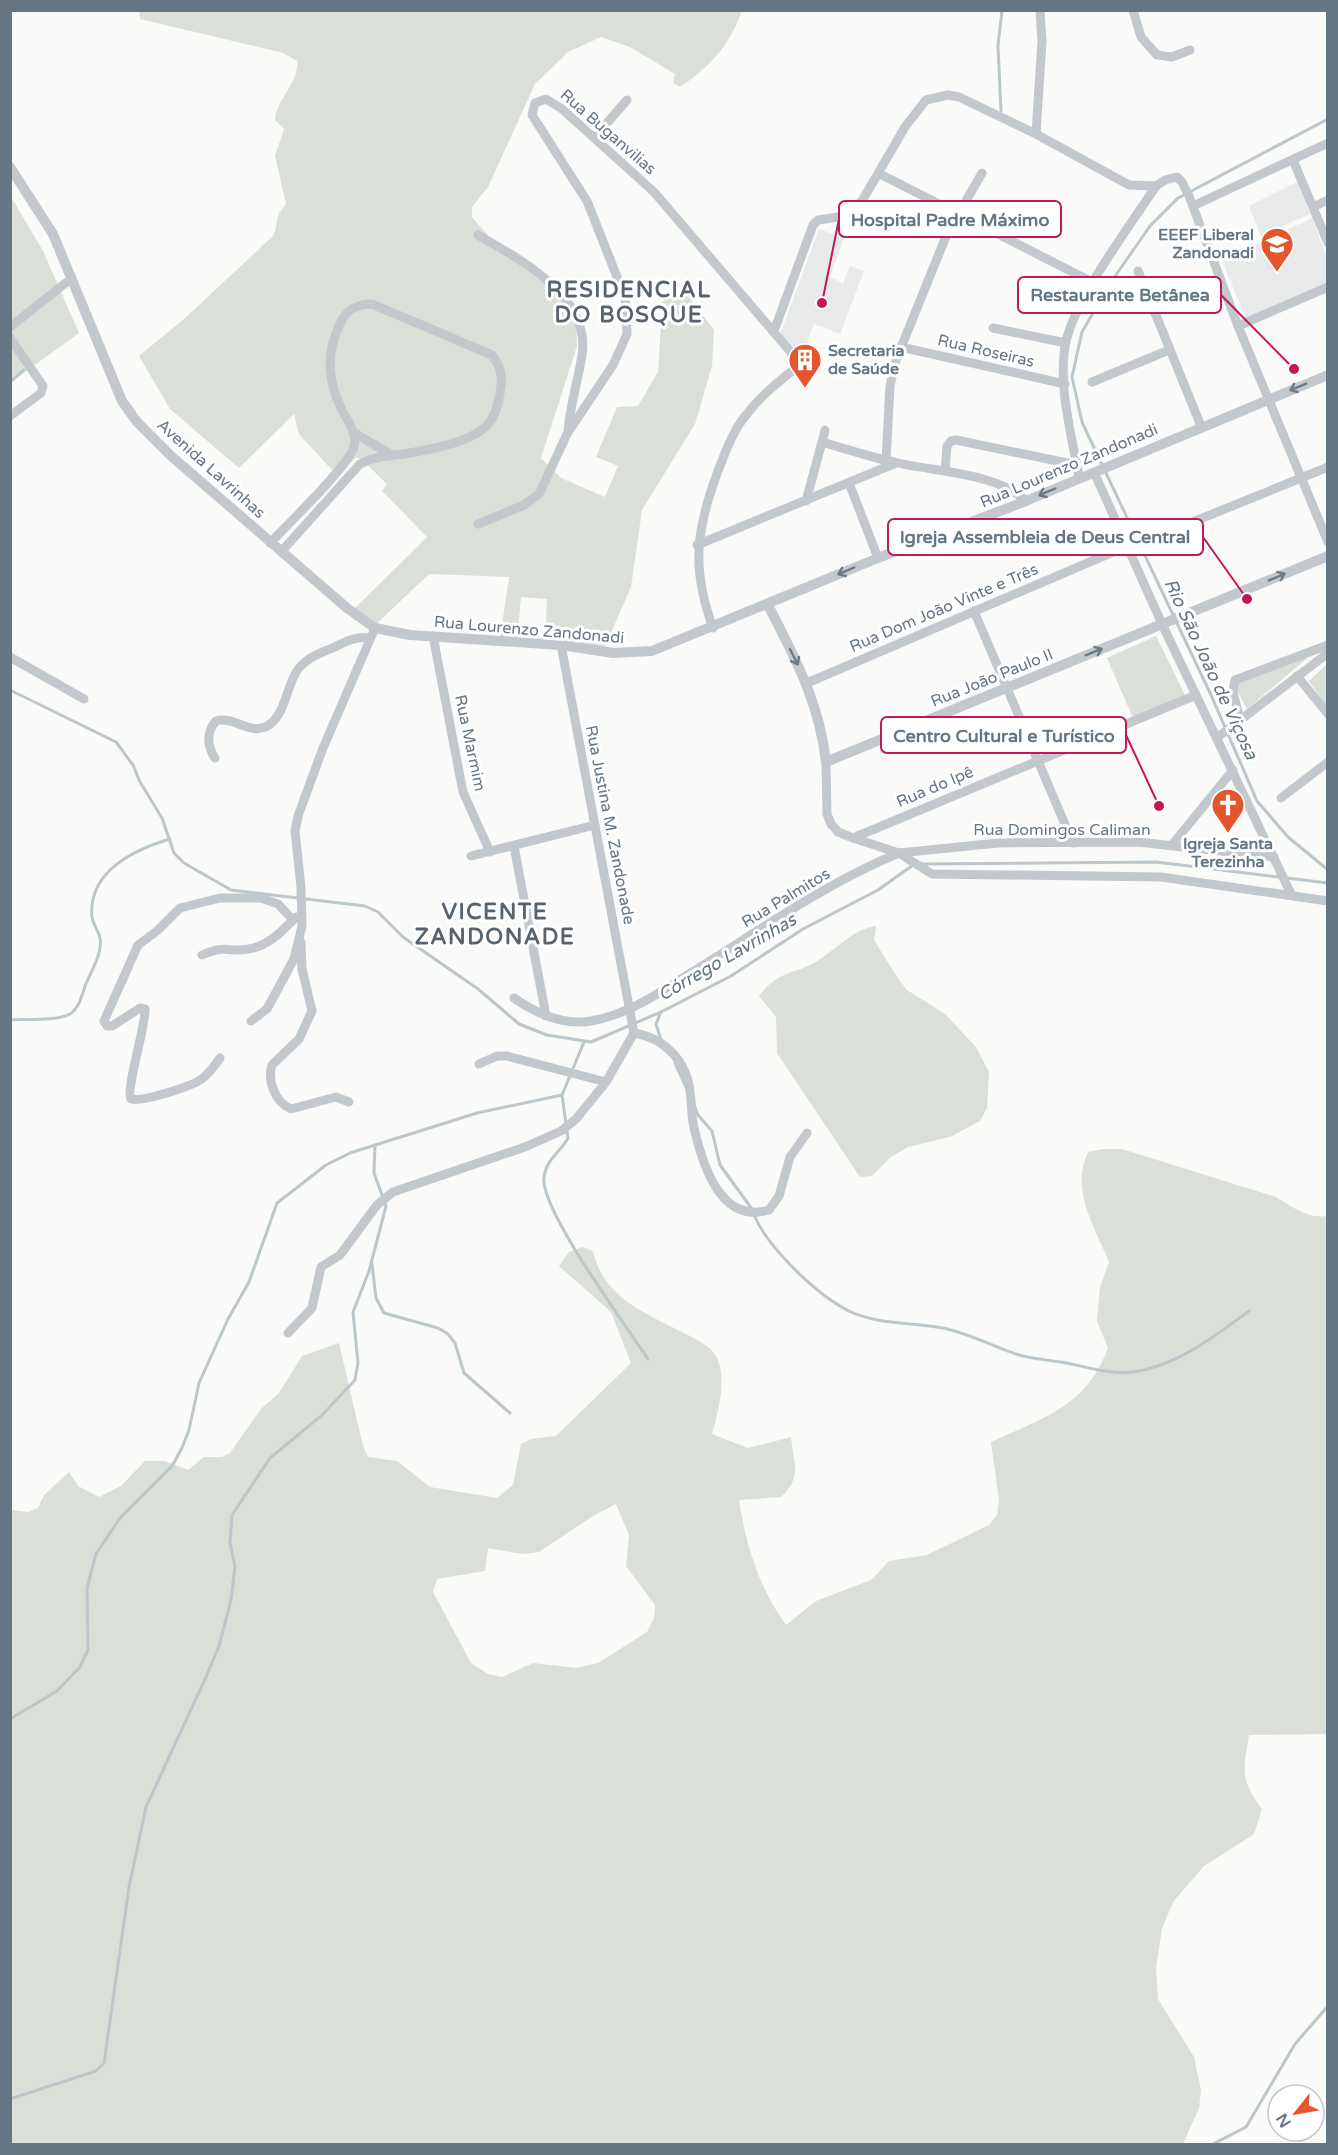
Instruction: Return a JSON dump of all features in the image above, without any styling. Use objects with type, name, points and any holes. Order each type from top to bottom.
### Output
[{"type":"street","points":[[1036,134],[1042,42],[1040,10]]},
{"type":"street","points":[[1133,10],[1141,37],[1158,56],[1172,57],[1190,50]]},
{"type":"street","points":[[774,331],[813,225],[818,220],[839,218],[849,213],[862,201],[880,174],[905,127],[926,100],[937,96],[959,97],[1036,134],[1130,185],[1156,186]]},
{"type":"street","name":"Rua Buganvilias","points":[[478,524],[524,505],[539,494],[567,434],[622,349],[629,320],[617,270],[587,201],[532,115],[536,103],[541,100],[552,101],[654,192],[801,364],[763,396],[746,415],[733,436],[706,508],[697,545]]},
{"type":"street","points":[[594,138],[627,100]]},
{"type":"street","points":[[1191,201],[1293,160],[1328,143]]},
{"type":"street","points":[[1293,160],[1328,243]]},
{"type":"street","name":"Avenida Lavrinhas","points":[[10,167],[46,222],[72,278],[122,401],[137,422],[150,438],[372,633]]},
{"type":"street","points":[[885,460],[890,386],[900,347],[958,214],[982,173]]},
{"type":"street","points":[[880,174],[1094,283]]},
{"type":"street","points":[[1079,478],[1065,384],[1066,343],[1072,323],[1094,283],[1156,186],[1175,176],[1182,182],[1191,201],[1238,326],[1328,542]]},
{"type":"street","points":[[1313,207],[1328,201]]},
{"type":"street","points":[[478,235],[550,283],[577,313],[582,330],[582,355],[572,396],[567,434]]},
{"type":"street","points":[[1138,271],[1202,426]]},
{"type":"street","points":[[11,327],[72,278]]},
{"type":"street","points":[[1238,326],[1328,287]]},
{"type":"street","points":[[1120,307],[1148,295]]},
{"type":"street","points":[[270,543],[350,456],[354,447],[354,433],[338,402],[329,371],[330,354],[337,330],[343,317],[352,308],[362,304],[372,304],[492,355],[502,371],[503,380],[495,413],[482,431],[469,438],[369,459],[360,464],[281,552]]},
{"type":"street","points":[[993,328],[1066,343]]},
{"type":"street","points":[[10,338],[43,386],[35,398],[10,416]]},
{"type":"street","name":"Rua Roseiras","points":[[900,347],[1065,384]]},
{"type":"street","points":[[1092,382],[1169,350]]},
{"type":"street","name":"Rua Lourenzo Zandonadi","points":[[372,633],[561,645],[634,654],[667,647],[878,558],[1026,501],[1328,375]]},
{"type":"street","points":[[806,501],[825,430]]},
{"type":"street","points":[[354,433],[392,455]]},
{"type":"street","points":[[945,471],[947,446],[951,441],[956,440],[1077,465]]},
{"type":"street","points":[[822,442],[896,463],[945,471],[1003,487],[1026,501]]},
{"type":"street","points":[[713,628],[700,585],[697,545],[896,463]]},
{"type":"street","points":[[1151,539],[1328,467]]},
{"type":"street","points":[[1097,470],[1127,546],[1166,623],[1196,695],[1220,735],[1233,770],[1289,890]]},
{"type":"street","points":[[849,483],[878,558]]},
{"type":"street","name":"Rua Dom João Vinte e Três","points":[[807,682],[1127,546]]},
{"type":"street","name":"Rua João Paulo II","points":[[826,762],[1328,556]]},
{"type":"street","points":[[768,604],[807,682],[820,722],[826,762],[827,814],[838,832],[853,838]]},
{"type":"street","points":[[974,611],[1073,843]]},
{"type":"street","points":[[215,758],[209,748],[209,737],[216,721],[223,720],[252,729],[268,726],[278,715],[301,666],[339,645],[372,633]]},
{"type":"street","points":[[349,1102],[336,1097],[291,1109],[279,1101],[273,1088],[272,1065],[299,1039],[312,1011],[302,969],[300,938],[302,891],[295,831],[298,816],[372,633]]},
{"type":"street","name":"Rua Marmim","points":[[433,636],[464,792],[490,852]]},
{"type":"street","name":"Rua Justina M. Zandonade","points":[[561,645],[634,1032]]},
{"type":"street","points":[[1240,720],[1233,692],[1235,680],[1328,645]]},
{"type":"street","points":[[1220,735],[1328,652]]},
{"type":"street","points":[[10,657],[84,699]]},
{"type":"street","points":[[1297,675],[1328,714]]},
{"type":"street","name":"Rua do Ipê","points":[[853,838],[1196,695]]},
{"type":"street","points":[[1281,798],[1328,762]]},
{"type":"street","points":[[1171,846],[1233,770]]},
{"type":"street","points":[[471,856],[595,825]]},
{"type":"street","name":"Rua Domingos Caliman","points":[[853,838],[899,853],[998,843],[1138,842],[1274,857]]},
{"type":"street","points":[[514,846],[546,1016]]},
{"type":"street","points":[[899,853],[932,874],[1161,877],[1289,890],[1328,901]]},
{"type":"street","name":"Rua Palmitos","points":[[631,1015],[808,901],[899,853]]},
{"type":"street","points":[[220,1058],[211,1071],[194,1083],[146,1098],[131,1100],[128,1089],[134,1072],[145,1009],[140,1008],[112,1026],[107,1026],[104,1021],[133,953],[174,912],[220,897],[261,898],[278,904],[293,920]]},
{"type":"street","points":[[202,955],[225,947],[247,950],[257,947],[273,939],[302,911]]},
{"type":"street","points":[[251,1022],[267,1009],[288,972],[300,938]]},
{"type":"street","points":[[514,998],[546,1016],[568,1022],[631,1015]]},
{"type":"street","points":[[288,1333],[312,1308],[321,1268],[340,1255],[377,1204],[393,1192],[549,1138],[576,1119],[606,1082],[634,1032],[656,1039],[668,1047],[684,1068],[690,1090],[694,1130],[701,1151],[716,1188],[725,1201],[736,1209],[759,1213],[769,1210],[779,1196],[790,1157],[807,1133]]},
{"type":"street","points":[[479,1064],[497,1056],[507,1056],[606,1082]]},
{"type":"shaded area","points":[[139,11],[742,11],[731,35],[718,54],[680,87],[673,83],[675,74],[630,47],[601,37],[568,52],[535,84],[488,187],[472,207],[472,217],[492,240],[559,296],[576,321],[577,346],[541,458],[561,478],[605,497],[618,466],[596,457],[617,407],[638,406],[658,372],[663,293],[688,296],[714,330],[712,366],[695,424],[642,510],[631,587],[603,651],[545,642],[547,599],[521,597],[517,641],[500,639],[509,577],[429,574],[373,627],[352,611],[427,537],[382,491],[387,484],[360,458],[355,458],[343,471],[332,470],[299,434],[294,414],[239,468],[170,409],[139,356],[184,319],[274,235],[279,213],[286,204],[275,156],[284,129],[275,120],[295,76],[297,61],[283,53],[140,19]]},
{"type":"shaded area","points":[[1297,182],[1310,214],[1261,236],[1249,206]]},
{"type":"shaded area","points":[[10,195],[43,251],[79,333],[11,382]]},
{"type":"shaded area","name":"EEEF Liberal Zandonadi","points":[[1312,218],[1327,258],[1327,284],[1247,321],[1222,261]]},
{"type":"shaded area","points":[[819,229],[844,238],[830,277],[843,283],[850,266],[864,271],[840,334],[814,324],[804,350],[778,340]]},
{"type":"shaded area","points":[[1156,636],[1186,697],[1133,718],[1107,658]]},
{"type":"shaded area","points":[[1312,654],[1247,709],[1236,688],[1237,683]]},
{"type":"shaded area","points":[[1327,664],[1328,707],[1309,681]]},
{"type":"shaded area","points":[[876,926],[874,940],[907,990],[945,1014],[976,1047],[989,1072],[987,1108],[980,1121],[950,1137],[908,1147],[891,1157],[872,1176],[860,1177],[777,1053],[776,1017],[759,996],[773,981],[808,966],[852,935]]},
{"type":"shaded area","points":[[1122,1149],[1276,1197],[1313,1216],[1327,1216],[1327,1734],[1249,1735],[1245,1774],[1250,1790],[1262,1809],[1254,1834],[1204,1866],[1173,1902],[1162,1929],[1156,1968],[1158,1999],[1194,2057],[1201,2090],[1199,2108],[1183,2144],[11,2144],[11,1510],[28,1512],[38,1508],[44,1495],[69,1472],[78,1486],[99,1497],[121,1486],[145,1461],[165,1461],[188,1470],[204,1457],[222,1457],[230,1453],[261,1409],[279,1393],[302,1356],[339,1343],[363,1446],[368,1457],[397,1461],[430,1487],[497,1498],[513,1485],[521,1444],[531,1439],[556,1436],[631,1363],[611,1312],[559,1266],[569,1252],[582,1247],[593,1251],[599,1268],[617,1294],[643,1312],[698,1341],[714,1353],[721,1371],[722,1382],[712,1434],[748,1448],[791,1437],[795,1470],[788,1490],[781,1497],[739,1500],[755,1566],[768,1596],[786,1625],[816,1601],[871,1580],[889,1561],[927,1555],[989,1525],[997,1515],[999,1500],[991,1442],[1061,1408],[1088,1384],[1099,1368],[1108,1348],[1097,1321],[1100,1287],[1109,1262],[1091,1222],[1083,1194],[1083,1166],[1088,1152]],"holes":[[[616,1504],[629,1535],[626,1566],[655,1605],[654,1618],[647,1632],[598,1663],[577,1668],[533,1663],[502,1677],[488,1674],[471,1663],[433,1592],[437,1579],[485,1571],[488,1548],[523,1554],[539,1552],[593,1516]]]},
{"type":"waterway","points":[[1001,111],[998,46],[1002,10]]},
{"type":"waterway","name":"Rio São João de Viçosa","points":[[1102,465],[1082,422],[1072,377],[1082,332],[1111,282],[1150,226],[1178,198],[1328,119]]},
{"type":"waterway","points":[[10,382],[24,370]]},
{"type":"waterway","name":"Rio São João de Viçosa","points":[[1105,471],[1211,695],[1257,801],[1288,837],[1328,870]]},
{"type":"waterway","name":"Córrego Lavrinhas","points":[[10,690],[116,742],[133,765],[140,782],[162,818],[174,853],[184,863],[231,890],[365,906],[378,912],[403,937],[478,989],[519,1024],[547,1035],[591,1042],[661,1012],[731,976],[803,929],[878,890],[913,865]]},
{"type":"waterway","points":[[10,1020],[58,1018],[70,1014],[76,1008],[100,950],[100,938],[92,917],[97,887],[105,875],[128,857],[170,839]]},
{"type":"waterway","name":"Córrego Lavrinhas","points":[[923,864],[1156,862],[1328,883]]},
{"type":"waterway","points":[[661,1012],[656,1024],[661,1040]]},
{"type":"waterway","points":[[584,1042],[562,1095],[568,1138],[545,1171],[546,1192],[555,1214],[586,1268],[648,1359]]},
{"type":"waterway","points":[[675,1063],[686,1087]]},
{"type":"waterway","points":[[10,1719],[57,1691],[80,1667],[88,1650],[87,1588],[96,1554],[120,1518],[172,1466],[181,1450],[189,1430],[199,1383],[228,1319],[249,1282],[277,1203],[326,1165],[350,1153],[477,1113],[562,1095]]},
{"type":"waterway","points":[[695,1107],[698,1115],[712,1131],[720,1165],[752,1209]]},
{"type":"waterway","points":[[10,2099],[96,2071],[104,2063],[129,1887],[146,1807],[219,1646],[231,1600],[235,1566],[230,1543],[232,1515],[270,1458],[321,1416],[355,1380],[358,1363],[353,1312],[369,1271],[386,1206],[374,1173],[375,1145]]},
{"type":"waterway","points":[[754,1215],[770,1242],[782,1256],[823,1294],[849,1311],[872,1319],[952,1330],[1033,1358],[1124,1373],[1149,1369],[1195,1349],[1249,1311]]},
{"type":"waterway","points":[[372,1264],[376,1298],[384,1313],[438,1328],[448,1334],[455,1343],[464,1373],[510,1413]]},
{"type":"waterway","points":[[1213,2144],[1246,2127],[1295,2044],[1328,2006]]},
{"type":"place","name":"EEEF Liberal Zandonadi","points":[[1277,273]]},
{"type":"place","name":"Hospital Padre Máximo","points":[[822,303]]},
{"type":"place","name":"Restaurante Betânea","points":[[1294,369]]},
{"type":"place","name":"Secretaria de Saúde","points":[[805,389]]},
{"type":"place","name":"Igreja Assembleia de Deus Central","points":[[1247,599]]},
{"type":"place","name":"Centro Cultural e Turístico","points":[[1159,806]]},
{"type":"place","name":"Igreja Santa Terezinha","points":[[1228,834]]},
{"type":"district","name":"RESIDENCIAL DO BOSQUE","points":[[629,302]]},
{"type":"district","name":"VICENTE ZANDONADE","points":[[495,924]]}]
